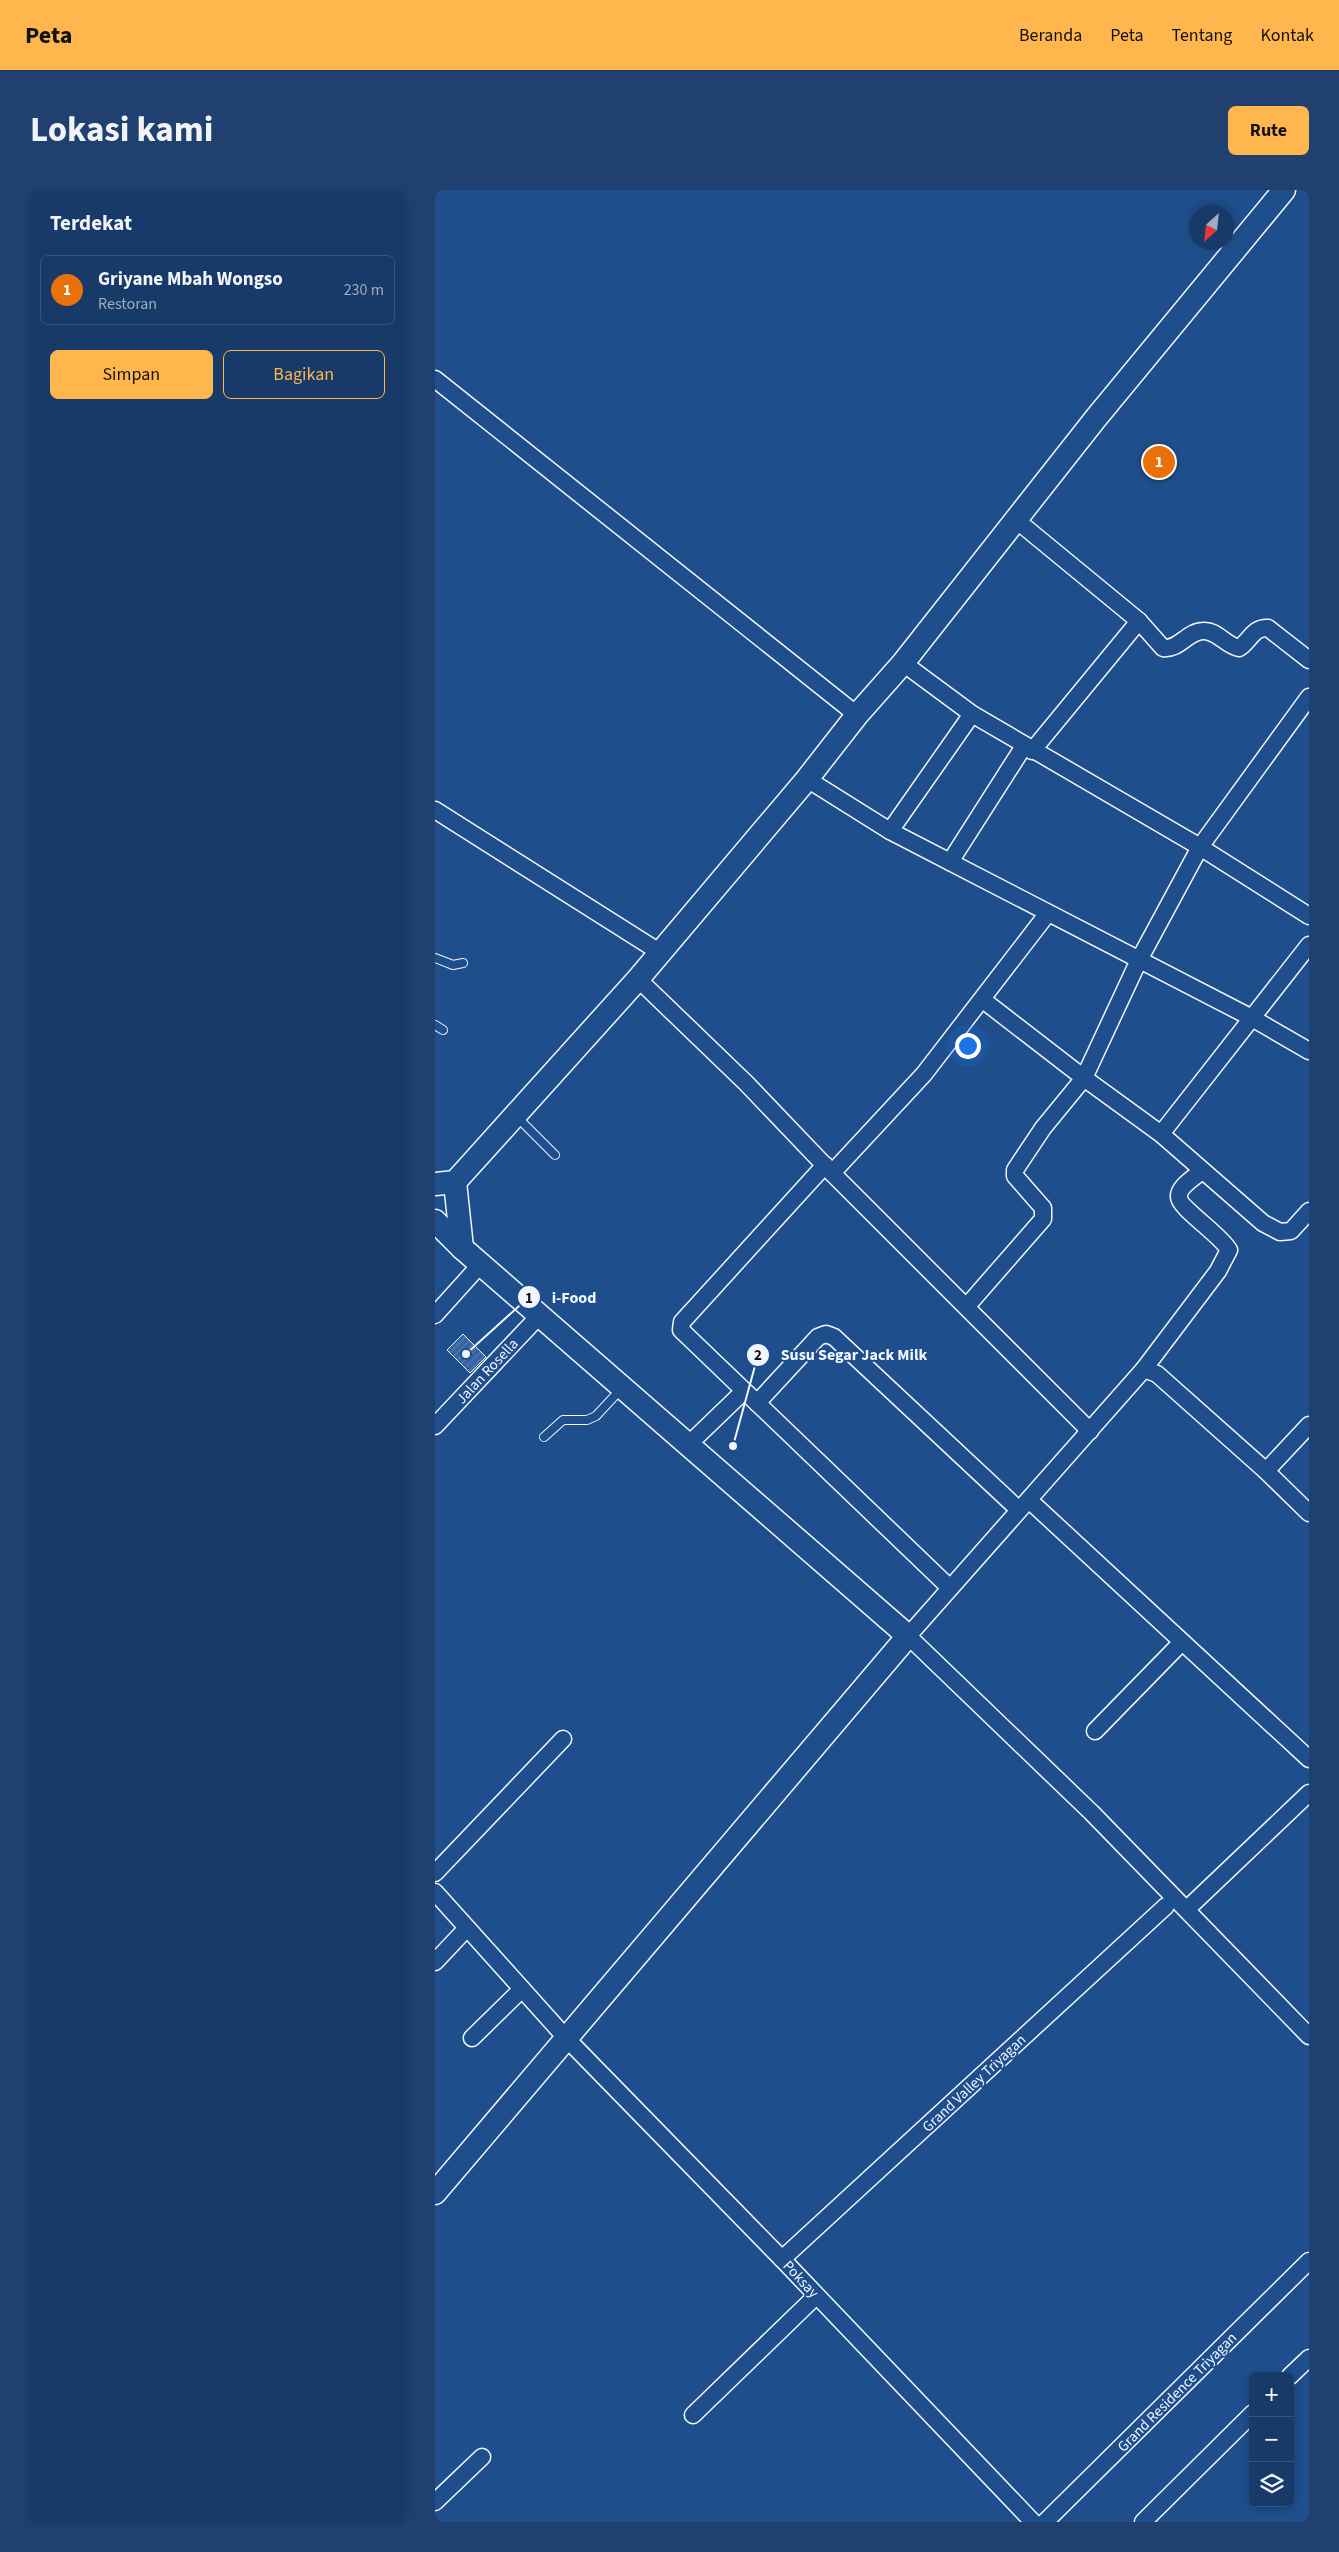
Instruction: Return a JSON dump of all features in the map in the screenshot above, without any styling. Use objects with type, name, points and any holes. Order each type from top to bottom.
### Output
[{"type":"street","points":[[461,1248],[445,1183],[516,1115],[661,952],[807,779],[857,715],[903,663],[1015,519],[1282,192]]},
{"type":"street","points":[[435,379],[857,715]]},
{"type":"street","points":[[1015,519],[1139,621],[1163,648],[1167,648],[1198,631],[1204,630],[1215,634],[1233,647],[1239,648],[1255,631],[1261,628],[1268,628],[1309,660]]},
{"type":"street","points":[[950,862],[1028,748],[1139,621]]},
{"type":"street","points":[[903,663],[972,714],[1307,911]]},
{"type":"street","points":[[967,1306],[1043,1219],[1043,1208],[1015,1176],[1015,1170],[1043,1128],[1084,1078],[1139,960],[1200,847],[1309,697]]},
{"type":"street","points":[[890,831],[972,714]]},
{"type":"street","points":[[807,779],[890,831],[1252,1018],[1309,1051]]},
{"type":"street","points":[[435,810],[661,952]]},
{"type":"street","points":[[950,1588],[683,1333],[681,1324],[828,1169],[924,1074],[983,1000],[1048,913]]},
{"type":"street","points":[[1161,1134],[1309,945]]},
{"type":"street","points":[[638,979],[746,1083],[828,1169],[1090,1431]]},
{"type":"street","points":[[983,1000],[1084,1078],[1161,1134],[1263,1223],[1280,1232],[1291,1231],[1309,1211]]},
{"type":"street","points":[[435,2194],[908,1636],[1144,1369],[1218,1271],[1229,1250],[1225,1242],[1181,1204],[1179,1196],[1180,1191],[1202,1171]]},
{"type":"street","points":[[435,1221],[461,1248],[908,1636],[1092,1813],[1306,2027]]},
{"type":"street","points":[[435,1315],[481,1265]]},
{"type":"street","name":"Jalan Rosella","points":[[435,1426],[539,1316]]},
{"type":"street","points":[[757,1403],[818,1337],[826,1334],[834,1337],[1024,1505],[1106,1569],[1181,1643],[1229,1684],[1309,1759]]},
{"type":"street","points":[[1144,1369],[1157,1374],[1266,1471],[1309,1513]]},
{"type":"street","points":[[688,1445],[744,1390]]},
{"type":"street","points":[[1266,1471],[1309,1425]]},
{"type":"street","points":[[1095,1731],[1181,1643]]},
{"type":"street","points":[[435,1873],[563,1739]]},
{"type":"street","points":[[1187,1909],[1309,1794]]},
{"type":"street","name":"Poksay","points":[[435,1892],[567,2039],[1033,2522]]},
{"type":"street","name":"Grand Valley Triyagan","points":[[782,2260],[1166,1906]]},
{"type":"street","points":[[435,1962],[467,1928]]},
{"type":"street","points":[[472,2038],[522,1989]]},
{"type":"street","name":"Grand Residence Triyagan","points":[[1045,2522],[1309,2261]]},
{"type":"street","points":[[693,2415],[816,2296]]},
{"type":"street","points":[[1294,2372],[1309,2358]]},
{"type":"street","points":[[1143,2522],[1249,2417]]},
{"type":"street","points":[[435,2502],[482,2457]]},
{"type":"lane","points":[[435,958],[453,964],[463,963]]},
{"type":"lane","points":[[435,1024],[443,1030]]},
{"type":"lane","points":[[516,1115],[555,1155]]},
{"type":"lane","points":[[545,1437],[563,1420],[587,1420],[596,1416],[622,1388]]},
{"type":"building","points":[[463,1334],[486,1357],[470,1373],[447,1350]]},
{"type":"place","name":"Griyane Mbah Wongso","points":[[1159,462]]},
{"type":"place","name":"i-Food","points":[[466,1354]]},
{"type":"place","name":"Susu Segar Jack Milk","points":[[733,1446]]}]
